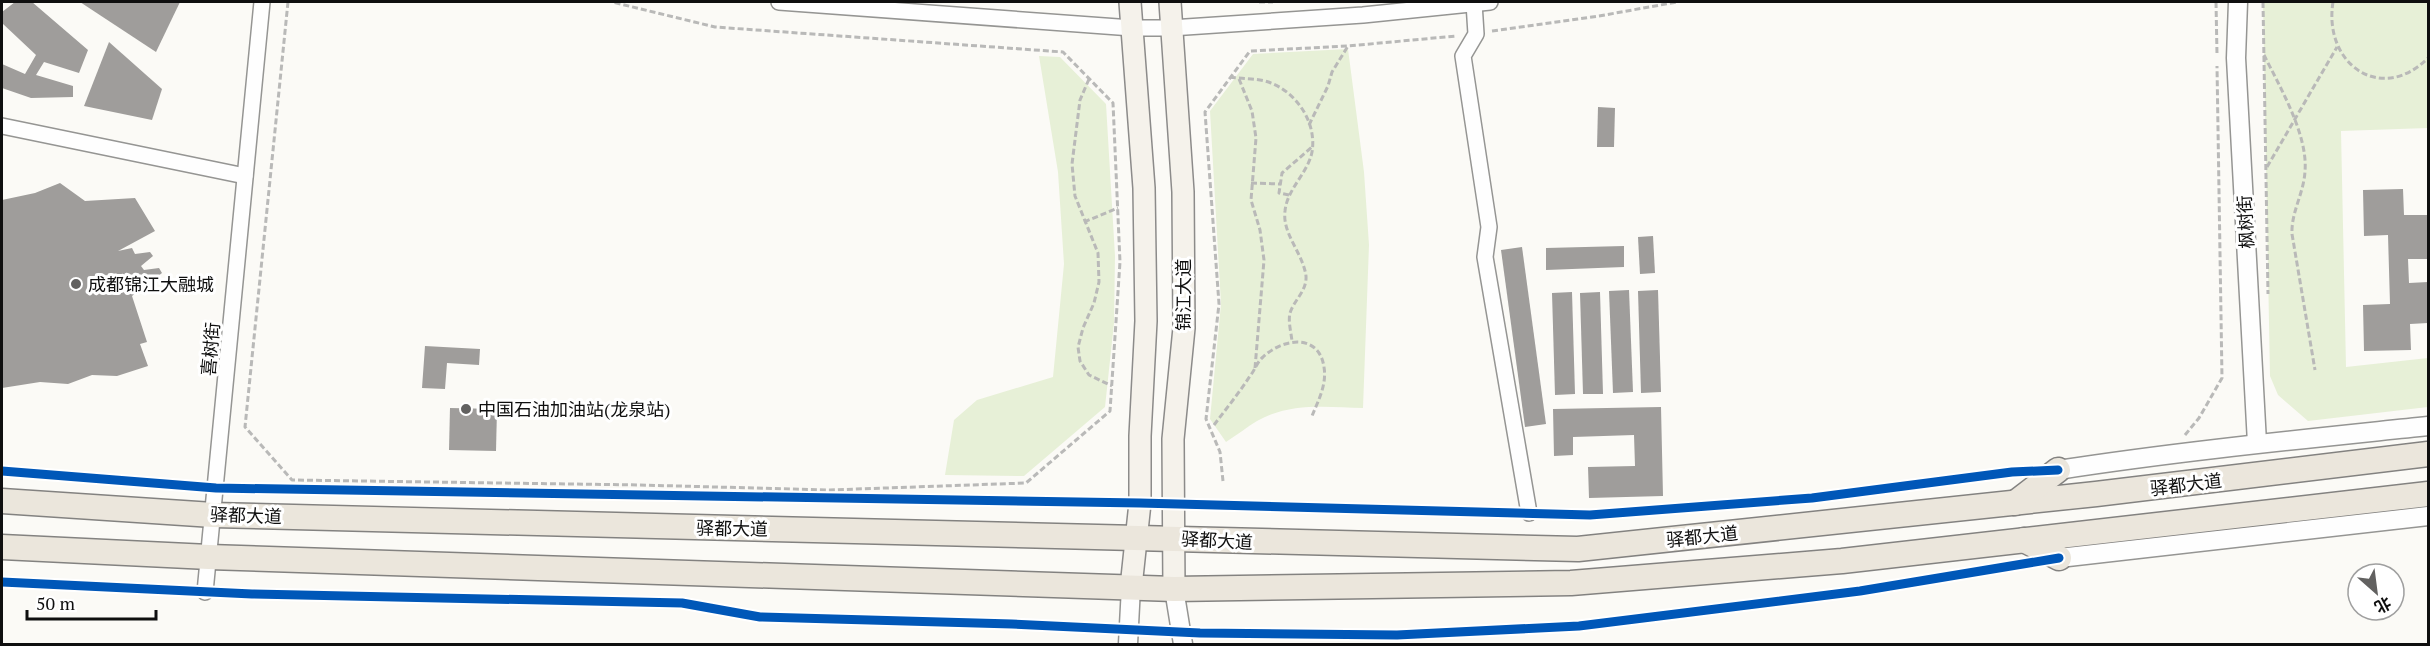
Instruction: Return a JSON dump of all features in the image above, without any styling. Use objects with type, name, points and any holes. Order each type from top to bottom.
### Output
[{"type":"main road","name":"锦江大道","points":[[1130,2],[1144,188],[1146,321],[1137,539],[1131,587]]},
{"type":"main road","name":"锦江大道","points":[[1170,2],[1183,192],[1184,328],[1173,439],[1174,589]]},
{"type":"main road","name":"驿都大道","points":[[2,501],[213,515],[1578,549],[2015,503],[2428,454]]},
{"type":"main road","points":[[2015,503],[2058,470]]},
{"type":"main road","name":"驿都大道","points":[[2,547],[209,557],[1174,589],[1570,583],[1842,561],[2428,494]]},
{"type":"main road","points":[[2024,540],[2059,558]]},
{"type":"street","name":"喜树街","points":[[205,592],[262,2]]},
{"type":"street","points":[[783,2],[1132,28],[1172,28],[1363,15],[1490,2]]},
{"type":"street","name":"枫树街","points":[[2238,2],[2236,58],[2257,443]]},
{"type":"street","points":[[1474,3],[1476,34],[1463,56],[1489,227],[1485,257],[1529,513]]},
{"type":"street","points":[[2,126],[245,176]]},
{"type":"street","points":[[2058,470],[2133,458],[2257,443],[2428,426]]},
{"type":"street","points":[[2059,558],[2428,516]]},
{"type":"street","points":[[1128,645],[1131,587]]},
{"type":"street","points":[[1174,589],[1183,645]]},
{"type":"path","points":[[288,2],[245,427],[292,480],[831,490],[1026,483],[1110,411],[1120,262],[1113,103],[1063,52],[715,27],[612,2]]},
{"type":"path","points":[[1259,2],[1273,2]]},
{"type":"path","points":[[1223,481],[1220,452],[1206,419],[1219,304],[1205,112],[1250,51],[1348,46],[1476,34],[1677,2]]},
{"type":"path","points":[[2179,442],[2199,418],[2222,378],[2216,2]]},
{"type":"path","points":[[2263,2],[2268,296]]},
{"type":"path","points":[[2333,2],[2330,18],[2332,34],[2337,47],[2357,70],[2371,77],[2406,73],[2428,58]]},
{"type":"path","points":[[1309,126],[1328,86],[1332,72],[1348,46]]},
{"type":"path","points":[[2266,169],[2337,47]]},
{"type":"path","points":[[2264,53],[2301,141],[2305,171],[2291,224],[2315,370]]},
{"type":"path","points":[[1229,77],[1269,81],[1285,90],[1302,109],[1309,126],[1312,153],[1290,195],[1285,212],[1287,230],[1302,259],[1306,277],[1302,293],[1290,313],[1292,341]]},
{"type":"path","points":[[1089,79],[1080,100],[1072,164],[1075,196],[1098,253],[1099,282],[1078,347],[1080,361],[1089,375],[1112,386]]},
{"type":"path","points":[[1239,79],[1252,111],[1256,138],[1251,200],[1260,230],[1264,260],[1255,368]]},
{"type":"path","points":[[1290,195],[1279,193],[1282,173],[1312,147]]},
{"type":"path","points":[[1251,183],[1281,184]]},
{"type":"path","points":[[1084,222],[1118,208]]},
{"type":"path","points":[[1214,425],[1262,357],[1292,341],[1308,343],[1319,353],[1324,366],[1324,388],[1312,416]]},
{"type":"path","points":[[290,489],[877,499]]},
{"type":"green space","points":[[2263,2],[2428,2],[2428,128],[2341,131],[2346,367],[2428,358],[2428,407],[2308,421],[2278,395],[2270,376]]},
{"type":"green space","points":[[1348,49],[1364,172],[1369,245],[1363,408],[1309,407],[1282,411],[1257,421],[1226,442],[1210,419],[1221,304],[1210,111],[1253,54]]},
{"type":"green space","points":[[1039,56],[1060,57],[1106,104],[1115,256],[1114,323],[1105,407],[1024,476],[945,475],[954,420],[977,400],[1053,377],[1064,264],[1058,172]]},
{"type":"building","points":[[15,2],[32,2],[88,50],[79,73],[44,62],[36,75],[73,86],[73,97],[31,98],[2,88],[2,64],[25,74],[36,55],[2,23],[2,12]]},
{"type":"building","points":[[80,2],[180,2],[156,52]]},
{"type":"building","points":[[109,42],[162,89],[152,120],[84,106]]},
{"type":"building","points":[[1598,107],[1615,108],[1614,147],[1597,147]]},
{"type":"building","name":"成都锦江大融城","points":[[60,183],[85,201],[135,198],[155,231],[118,251],[132,248],[135,254],[150,252],[153,256],[141,266],[144,270],[159,268],[162,273],[150,282],[152,286],[132,296],[147,342],[140,344],[148,366],[117,376],[92,375],[68,384],[40,382],[2,388],[2,200],[35,193]]},
{"type":"building","points":[[2403,189],[2404,215],[2428,215],[2428,259],[2408,259],[2409,283],[2428,282],[2428,323],[2410,324],[2411,350],[2364,351],[2363,305],[2390,304],[2388,235],[2364,236],[2363,190]]},
{"type":"building","points":[[1653,236],[1655,273],[1640,274],[1638,237]]},
{"type":"building","points":[[1624,246],[1624,267],[1546,270],[1546,248]]},
{"type":"building","points":[[1522,247],[1546,424],[1525,427],[1501,250]]},
{"type":"building","points":[[1629,290],[1633,392],[1613,393],[1609,291]]},
{"type":"building","points":[[1658,290],[1661,392],[1641,393],[1638,291]]},
{"type":"building","points":[[1572,292],[1575,394],[1555,395],[1552,293]]},
{"type":"building","points":[[1600,292],[1603,394],[1583,394],[1580,293]]},
{"type":"building","points":[[425,346],[480,349],[479,365],[447,363],[445,389],[422,388]]},
{"type":"building","points":[[1661,407],[1663,496],[1589,498],[1588,467],[1635,466],[1634,435],[1573,437],[1573,455],[1554,456],[1553,409]]},
{"type":"building","points":[[450,408],[497,409],[496,451],[449,450]]},
{"type":"cycle path","points":[[2,471],[216,488],[1140,503],[1590,515],[1812,498],[2012,472],[2058,470]]},
{"type":"cycle path","points":[[2,582],[252,594],[682,603],[760,617],[1012,624],[1200,633],[1397,635],[1579,626],[1860,591],[2059,558]]},
{"type":"place","name":"成都锦江大融城","points":[[76,284]]},
{"type":"place","name":"中国石油加油站(龙泉站)","points":[[466,409]]}]
